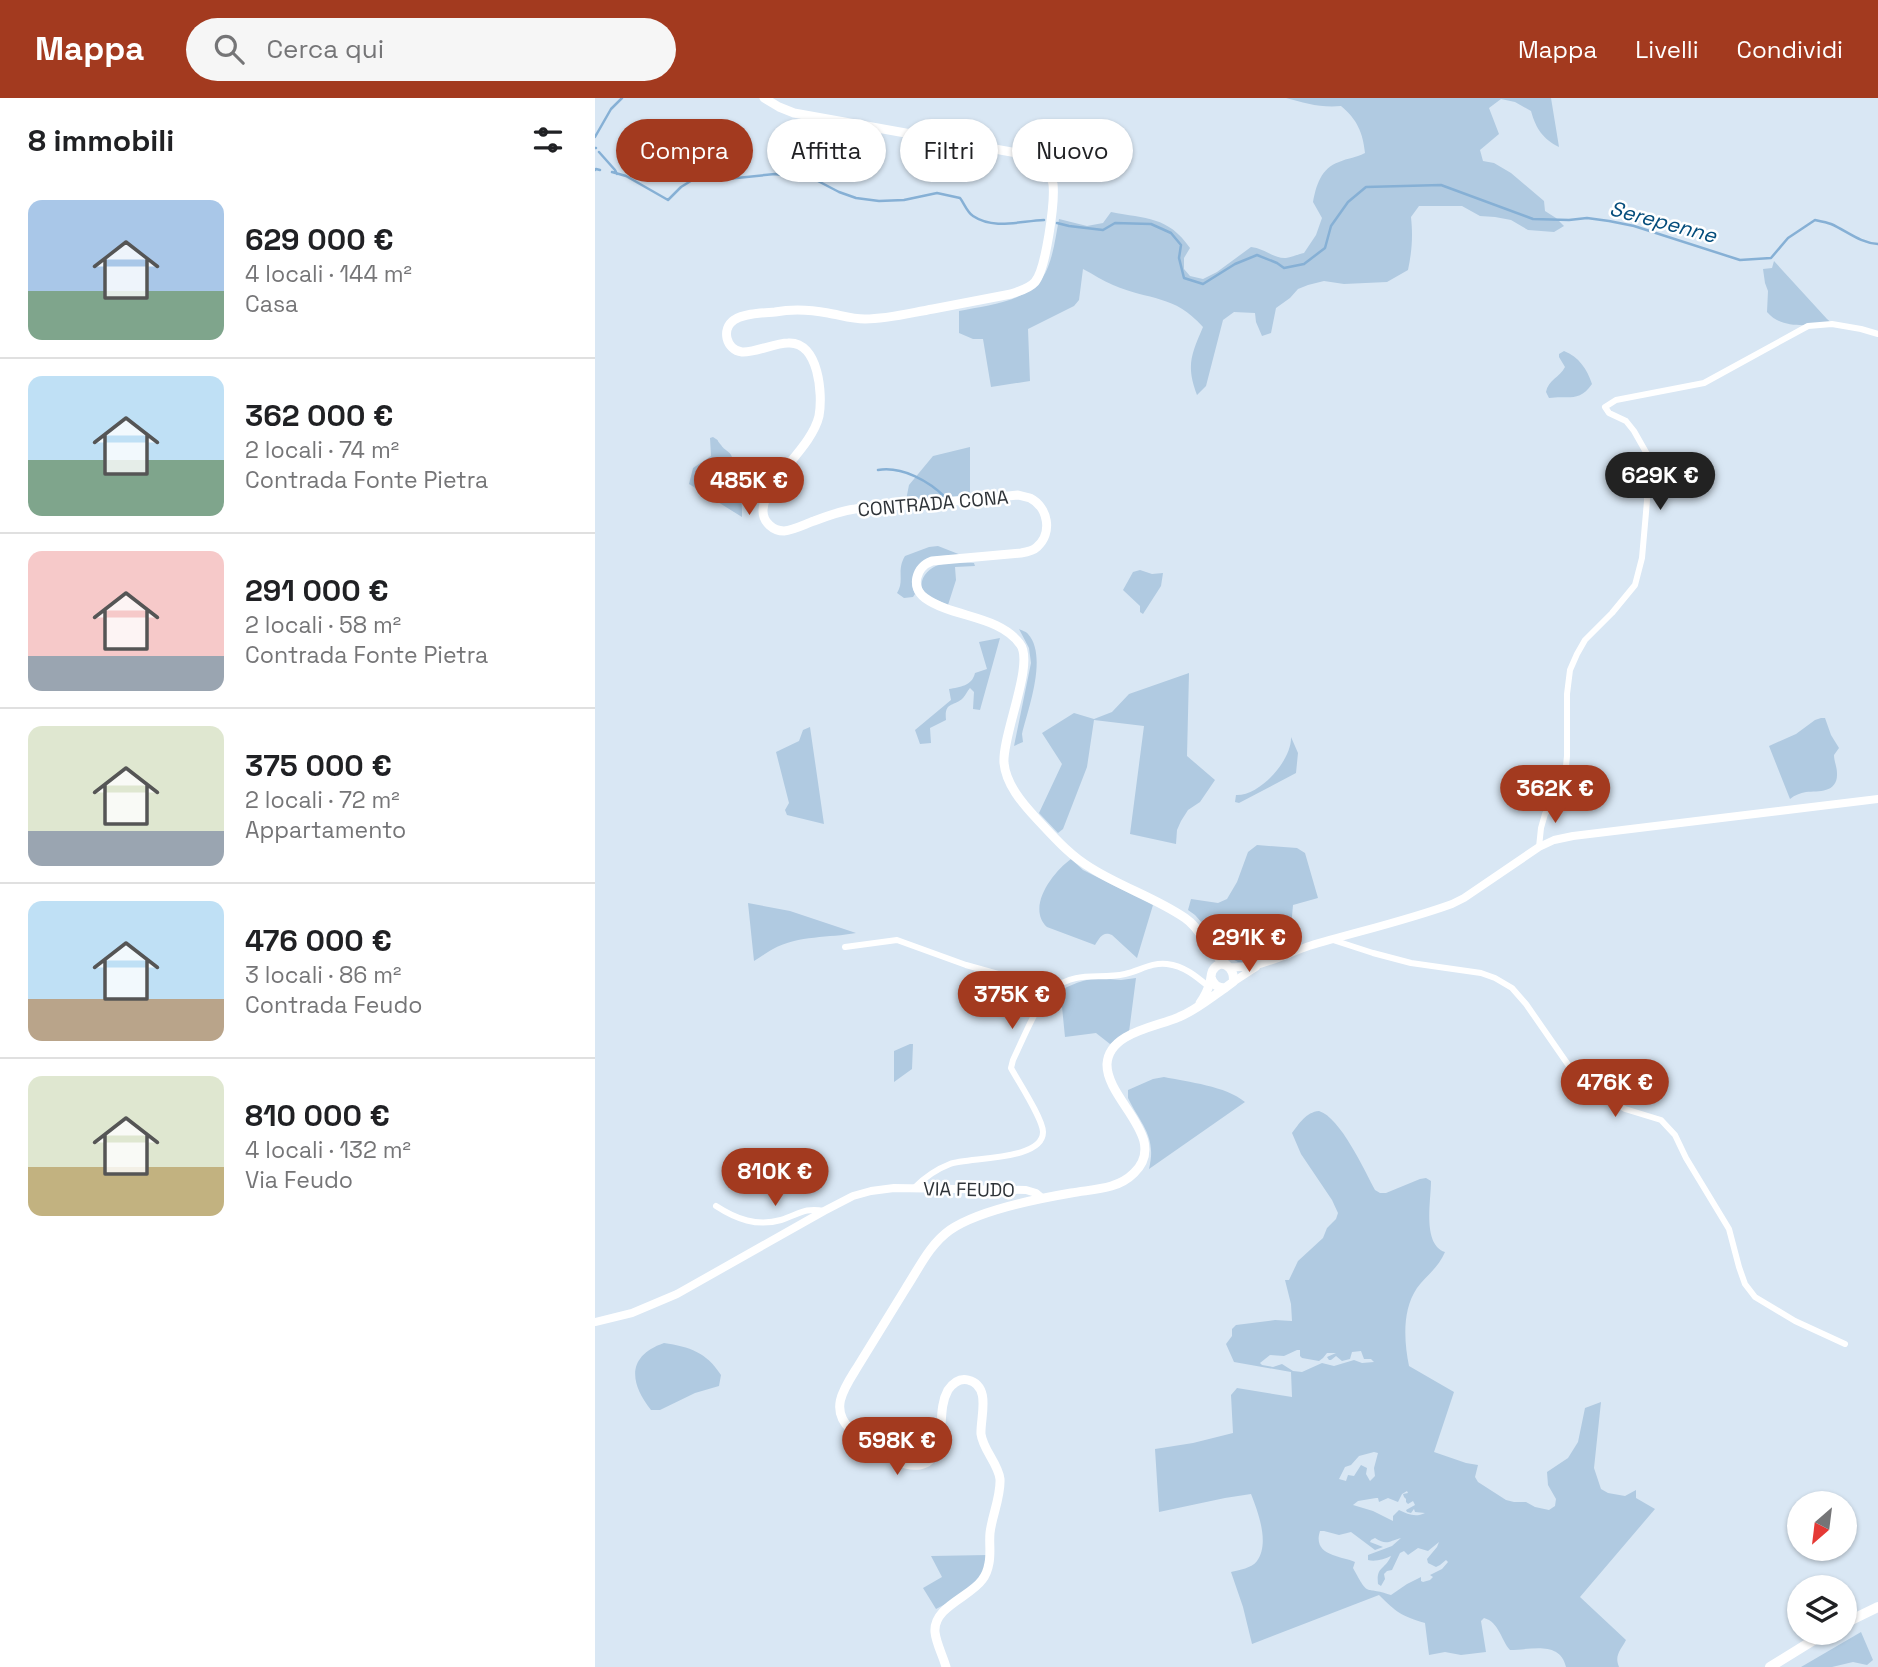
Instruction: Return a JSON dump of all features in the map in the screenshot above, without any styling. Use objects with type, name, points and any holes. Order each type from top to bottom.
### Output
[{"type":"highway","points":[[1857,1617],[1878,1606]]},
{"type":"highway","points":[[1770,1667],[1806,1645]]},
{"type":"main road","name":"CONTRADA CONA","points":[[764,98],[794,113],[1017,153],[1041,163],[1046,168],[1053,184],[1053,203],[1041,273],[1027,288],[1011,294],[885,318],[861,319],[824,312],[780,311],[736,318],[731,322],[726,333],[727,338],[731,346],[742,352],[790,342],[798,344],[807,351],[821,385],[820,409],[814,430],[808,442],[774,484],[764,506],[765,520],[776,530],[786,531],[855,508],[1018,495],[1030,498],[1040,506],[1047,522],[1047,531],[1035,549],[1021,553],[953,558],[927,563],[916,576],[917,589],[932,602],[996,626],[1010,634],[1024,649],[1025,657],[1004,764],[1014,789],[1028,809],[1077,859],[1191,922],[1214,955],[1229,966]]},
{"type":"main road","name":"CONTRADA CONA","points":[[1205,942],[1211,978]]},
{"type":"main road","points":[[1197,1007],[1204,998],[1211,978],[1219,965],[1229,966],[1234,974],[1229,985],[1217,987],[1211,978]]},
{"type":"main road","name":"VIA FEUDO","points":[[1042,1198],[1124,1182],[1137,1171],[1143,1160],[1146,1144],[1110,1077],[1107,1065],[1110,1053],[1116,1044],[1125,1038],[1179,1017],[1229,985]]},
{"type":"main road","points":[[946,1667],[935,1632],[936,1627],[944,1611],[974,1589],[986,1574],[991,1525],[999,1489],[1000,1478],[981,1435],[982,1393],[972,1381],[955,1382],[950,1387],[943,1402],[937,1448],[929,1461],[917,1466],[910,1466],[876,1450],[850,1429],[840,1415],[839,1403],[853,1373],[938,1241],[968,1221],[1042,1198]]},
{"type":"street","points":[[1539,847],[1545,814],[1565,786],[1570,670],[1585,640],[1635,585],[1642,558],[1647,501],[1647,454],[1626,421],[1609,413],[1605,407],[1616,400],[1704,383],[1808,326],[1832,324],[1878,334]]},
{"type":"street","points":[[1229,966],[1262,964],[1308,947],[1451,904],[1554,840],[1878,799]]},
{"type":"street","points":[[845,947],[897,940],[1049,992]]},
{"type":"street","points":[[1333,940],[1411,963],[1481,973],[1512,988],[1581,1080],[1595,1092],[1625,1109],[1661,1120],[1675,1135],[1729,1229],[1745,1284],[1755,1297],[1795,1321],[1846,1344]]},
{"type":"street","points":[[913,1188],[951,1164],[1027,1151],[1042,1138],[1043,1130],[1039,1119],[1011,1068],[1036,1013],[1049,992],[1079,976],[1117,976],[1164,963],[1211,978]]},
{"type":"street","points":[[1229,985],[1262,964]]},
{"type":"street","name":"VIA FEUDO","points":[[595,1322],[632,1313],[677,1294],[824,1211],[853,1196],[871,1191],[894,1188],[1026,1190],[1042,1198]]},
{"type":"street","points":[[716,1206],[733,1217],[765,1223],[781,1220],[807,1209],[824,1211]]},
{"type":"shaded area","points":[[1286,98],[1551,98],[1559,147],[1541,133],[1531,111],[1515,102],[1501,99],[1489,108],[1499,134],[1480,150],[1483,161],[1494,163],[1511,173],[1544,201],[1545,211],[1564,226],[1554,232],[1528,230],[1511,220],[1480,216],[1462,206],[1419,206],[1411,217],[1412,244],[1408,270],[1387,282],[1344,284],[1324,281],[1298,289],[1276,308],[1271,333],[1262,336],[1255,313],[1234,312],[1223,320],[1206,386],[1197,395],[1191,361],[1203,327],[1172,303],[1126,290],[1083,269],[1079,300],[1074,306],[1028,329],[1030,381],[991,387],[983,339],[973,339],[959,333],[959,311],[1011,300],[1033,288],[1048,267],[1059,219],[1087,226],[1103,223],[1111,212],[1165,224],[1190,248],[1184,258],[1184,269],[1190,276],[1203,279],[1251,247],[1282,258],[1304,253],[1316,235],[1322,218],[1313,202],[1320,178],[1333,165],[1365,153],[1358,127],[1341,106],[1320,106]]},
{"type":"shaded area","points":[[1774,261],[1833,324],[1789,324],[1767,312],[1768,291],[1763,269],[1772,268]]},
{"type":"shaded area","points":[[1564,351],[1582,364],[1592,384],[1578,396],[1549,398],[1547,388],[1565,367],[1559,357]]},
{"type":"shaded area","points":[[713,437],[730,453],[735,464],[742,517],[689,484],[693,468],[711,456],[710,438]]},
{"type":"shaded area","points":[[970,447],[970,498],[906,500],[909,485],[933,456]]},
{"type":"shaded area","points":[[938,546],[961,555],[934,557],[922,562],[913,578],[913,597],[904,598],[897,593],[905,556]]},
{"type":"shaded area","points":[[948,563],[974,563],[975,566],[955,567],[956,580],[948,605],[923,591],[924,577],[935,567]]},
{"type":"shaded area","points":[[1140,570],[1152,574],[1163,573],[1161,586],[1143,614],[1140,612],[1140,606],[1123,590],[1133,572]]},
{"type":"shaded area","points":[[1019,629],[1027,633],[1034,644],[1036,669],[1022,734],[1023,742],[1014,746],[1031,663],[1029,648]]},
{"type":"shaded area","points":[[1000,638],[980,710],[973,709],[974,692],[970,688],[960,701],[948,707],[946,720],[930,728],[931,743],[920,744],[915,730],[951,700],[949,689],[965,685],[975,673],[987,669],[979,642]]},
{"type":"shaded area","points":[[1189,673],[1187,756],[1215,780],[1200,802],[1188,810],[1181,821],[1176,844],[1130,834],[1144,726],[1094,720],[1087,767],[1063,829],[1058,833],[1039,813],[1062,764],[1042,733],[1074,713],[1094,719],[1112,712],[1129,694]]},
{"type":"shaded area","points":[[1825,718],[1839,748],[1834,755],[1836,780],[1827,790],[1802,793],[1790,799],[1769,746],[1796,734]]},
{"type":"shaded area","points":[[810,727],[824,824],[787,815],[785,810],[789,803],[776,752],[799,741],[803,730]]},
{"type":"shaded area","points":[[1291,737],[1298,753],[1296,773],[1239,803],[1235,802],[1236,795],[1255,790],[1273,775],[1286,756]]},
{"type":"shaded area","points":[[1257,845],[1297,848],[1305,853],[1318,898],[1293,905],[1290,939],[1270,950],[1262,958],[1238,962],[1216,950],[1211,942],[1210,932],[1188,910],[1191,899],[1218,903],[1227,899],[1237,882],[1248,852]]},
{"type":"shaded area","points":[[1071,859],[1083,870],[1153,905],[1137,958],[1112,935],[1104,934],[1095,945],[1047,927],[1041,919],[1039,910],[1044,890]]},
{"type":"shaded area","points":[[748,903],[790,911],[856,933],[793,941],[754,961]]},
{"type":"shaded area","points":[[1095,978],[1136,978],[1129,1032],[1110,1044],[1096,1033],[1065,1037],[1062,1007],[1051,1008],[1051,997],[1056,993]]},
{"type":"shaded area","points":[[913,1044],[912,1069],[894,1082],[894,1051]]},
{"type":"shaded area","points":[[1164,1077],[1217,1088],[1245,1102],[1149,1169],[1149,1139],[1128,1098],[1128,1090]]},
{"type":"shaded area","points":[[1319,1111],[1327,1115],[1343,1134],[1375,1190],[1386,1193],[1420,1179],[1431,1181],[1430,1232],[1438,1248],[1445,1252],[1412,1297],[1405,1336],[1409,1366],[1454,1392],[1434,1452],[1478,1465],[1475,1477],[1478,1482],[1506,1500],[1526,1502],[1549,1510],[1555,1506],[1556,1499],[1548,1485],[1547,1472],[1568,1458],[1578,1442],[1585,1408],[1601,1402],[1594,1468],[1601,1489],[1625,1496],[1636,1490],[1636,1498],[1655,1509],[1580,1597],[1626,1640],[1618,1656],[1619,1667],[1566,1667],[1558,1653],[1551,1650],[1510,1650],[1493,1623],[1484,1618],[1481,1621],[1486,1652],[1461,1655],[1445,1652],[1429,1655],[1425,1623],[1399,1613],[1379,1595],[1252,1644],[1231,1572],[1252,1565],[1261,1554],[1263,1537],[1251,1494],[1159,1512],[1155,1449],[1233,1433],[1231,1395],[1237,1388],[1292,1397],[1291,1372],[1234,1362],[1226,1344],[1236,1325],[1275,1320],[1292,1321],[1285,1280],[1289,1280],[1298,1261],[1323,1238],[1327,1228],[1336,1219],[1338,1213],[1332,1200],[1301,1154],[1292,1133],[1303,1119]],"holes":[[[1300,1350],[1302,1358],[1319,1361],[1327,1353],[1336,1353],[1327,1357],[1331,1360],[1336,1356],[1342,1361],[1350,1359],[1352,1352],[1361,1351],[1364,1359],[1374,1362],[1362,1363],[1354,1360],[1334,1366],[1322,1363],[1302,1372],[1293,1371],[1282,1364],[1273,1367],[1260,1363],[1270,1355],[1284,1356]],[[1378,1453],[1375,1476],[1370,1481],[1366,1474],[1367,1468],[1361,1465],[1354,1476],[1348,1475],[1346,1481],[1339,1479],[1345,1467],[1351,1465],[1359,1456]],[[1407,1491],[1408,1493],[1403,1494],[1406,1502],[1408,1504],[1413,1501],[1415,1505],[1406,1510],[1407,1512],[1411,1513],[1414,1509],[1415,1512],[1425,1513],[1415,1515],[1399,1510],[1393,1516],[1393,1521],[1353,1505],[1358,1501],[1376,1498],[1379,1502],[1388,1498],[1398,1502],[1402,1494]],[[1320,1531],[1339,1535],[1351,1532],[1375,1550],[1383,1547],[1370,1542],[1375,1538],[1385,1542],[1401,1538],[1392,1546],[1368,1555],[1368,1560],[1371,1561],[1391,1556],[1378,1574],[1378,1584],[1381,1586],[1385,1579],[1384,1574],[1392,1570],[1400,1553],[1404,1551],[1408,1555],[1418,1548],[1428,1551],[1439,1542],[1427,1559],[1428,1563],[1436,1567],[1446,1560],[1448,1562],[1442,1569],[1430,1575],[1433,1577],[1430,1580],[1423,1582],[1421,1577],[1391,1595],[1365,1588],[1353,1568],[1355,1562],[1329,1554],[1320,1546]]]},
{"type":"shaded area","points":[[664,1343],[682,1346],[703,1356],[721,1375],[719,1386],[695,1393],[660,1410],[651,1410],[639,1390],[635,1371],[643,1355]]},
{"type":"shaded area","points":[[988,1555],[980,1581],[936,1609],[923,1588],[942,1577],[931,1556]]},
{"type":"shaded area","points":[[1861,1632],[1873,1660],[1867,1665],[1853,1662],[1832,1667],[1801,1667],[1839,1645],[1857,1645],[1857,1634]]},
{"type":"waterway","points":[[595,137],[611,109],[622,98]]},
{"type":"waterway","points":[[599,152],[616,172]]},
{"type":"waterway","name":"Serepenne","points":[[595,170],[600,170]]},
{"type":"waterway","name":"Serepenne","points":[[612,172],[626,176],[668,200],[694,179],[717,180],[775,174],[816,180],[856,198],[879,201],[904,200],[937,193],[960,198],[971,214],[990,223],[1044,220]]},
{"type":"waterway","name":"Serepenne","points":[[1057,223],[1103,230],[1115,223],[1151,224],[1171,233],[1181,245],[1179,258],[1184,278],[1203,284],[1235,264],[1257,255],[1284,268],[1304,264],[1325,248],[1331,226],[1348,202],[1366,187],[1441,185],[1533,219],[1587,218],[1609,221],[1634,226],[1740,260],[1771,258],[1788,238],[1815,220],[1878,244]]},
{"type":"waterway","points":[[878,470],[896,470],[915,476],[946,498]]}]
